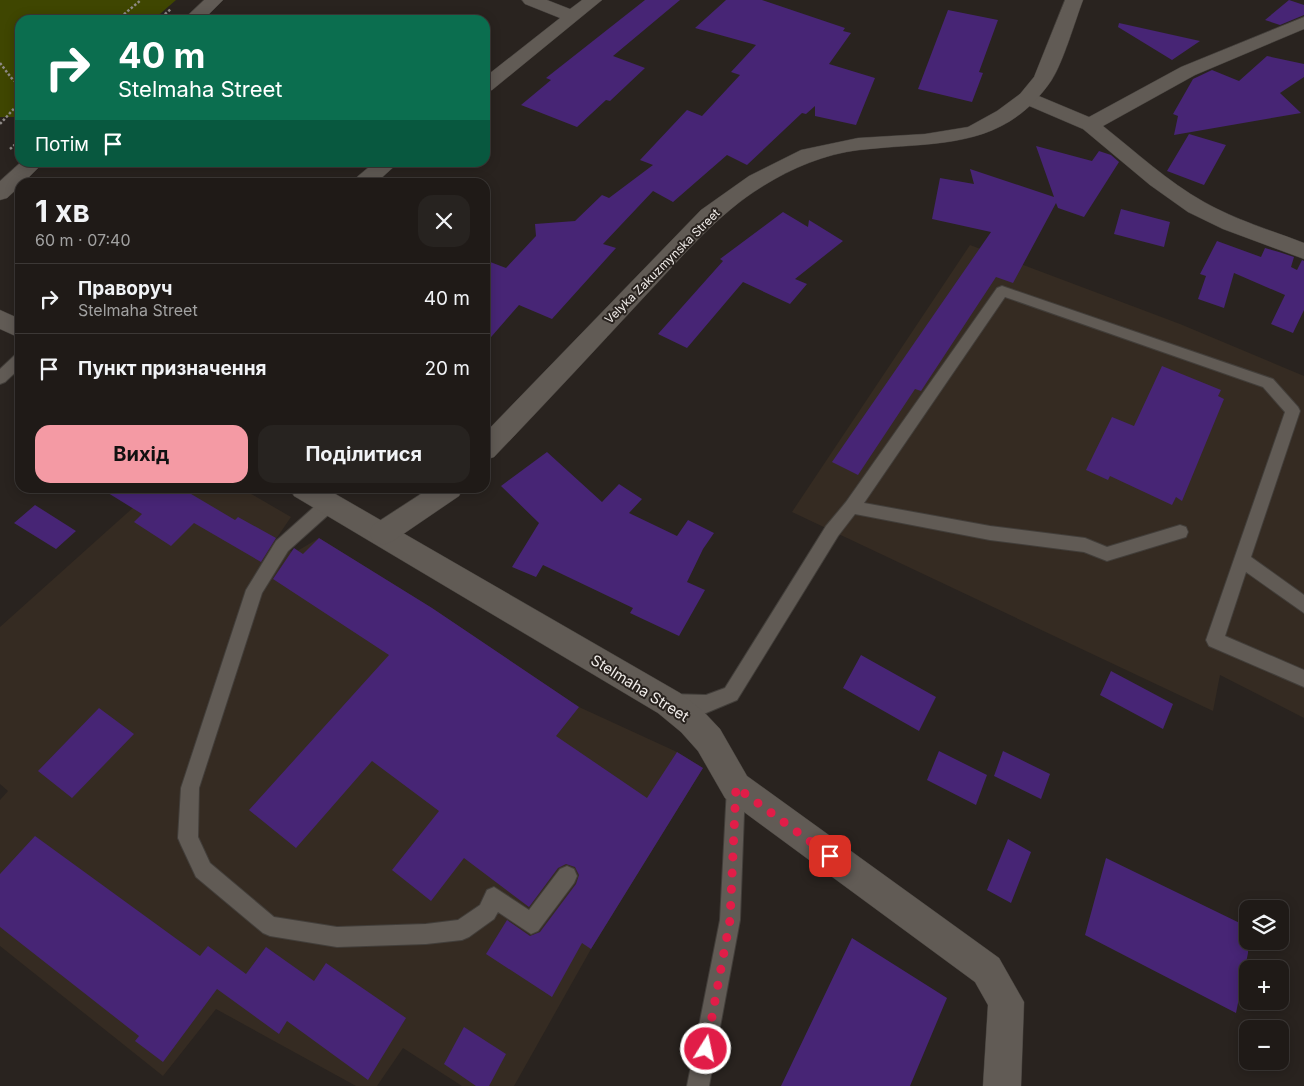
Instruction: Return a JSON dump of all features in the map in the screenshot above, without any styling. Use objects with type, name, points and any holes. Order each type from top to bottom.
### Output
[{"type":"street","points":[[198,15],[214,0]]},
{"type":"street","points":[[531,0],[572,16]]},
{"type":"street","points":[[490,82],[593,0]]},
{"type":"street","name":"Velyka Zakuzmynska Street","points":[[490,445],[709,215],[756,181],[808,155],[858,144],[925,140],[973,132],[1004,115],[1027,98],[1043,78],[1074,0]]},
{"type":"street","points":[[1090,125],[1188,71],[1304,22]]},
{"type":"street","points":[[1027,98],[1090,125],[1157,180],[1196,207],[1231,224],[1304,251]]},
{"type":"street","points":[[16,178],[29,167]]},
{"type":"street","points":[[369,178],[383,167]]},
{"type":"street","points":[[0,193],[15,179]]},
{"type":"street","points":[[0,319],[15,326]]},
{"type":"street","name":"Stelmaha Street","points":[[311,493],[669,703],[694,722],[713,743],[736,787],[987,970],[1006,1002],[1002,1086]]},
{"type":"street","points":[[383,534],[443,493]]},
{"type":"lane","points":[[669,703],[706,704],[731,694],[832,531],[852,507],[1002,291],[1268,383],[1298,413],[1242,560],[1215,640],[1304,679]]},
{"type":"lane","points":[[0,378],[15,364]]},
{"type":"lane","points":[[330,503],[282,546],[254,590],[190,788],[188,838],[203,870],[270,926],[337,937],[426,934],[462,930],[487,912],[494,898],[531,924],[567,876]]},
{"type":"lane","points":[[852,507],[990,533],[1085,545],[1107,554],[1180,532]]},
{"type":"lane","points":[[1242,560],[1304,605]]},
{"type":"lane","points":[[698,1086],[730,920],[736,787]]},
{"type":"path","points":[[123,15],[141,0]]},
{"type":"path","points":[[0,63],[15,81]]},
{"type":"path","points":[[0,124],[15,108]]},
{"type":"shaded area","points":[[970,245],[1180,324],[1304,376],[1304,718],[1220,675],[1213,711],[792,512]]},
{"type":"shaded area","points":[[149,493],[250,493],[291,517],[274,542],[294,553],[319,538],[432,608],[579,707],[677,752],[703,768],[591,949],[514,1086],[462,1086],[403,1048],[377,1086],[356,1086],[216,1009],[163,1076],[0,946],[0,800],[8,791],[0,784],[0,627]]},
{"type":"green space","points":[[0,0],[176,0],[159,15],[15,15],[15,117],[0,117]]},
{"type":"building","points":[[645,0],[680,0],[613,56],[645,68],[610,101],[606,100],[577,127],[521,105],[551,80],[546,78]]},
{"type":"building","points":[[726,0],[762,0],[845,28],[843,31],[851,33],[829,64],[875,78],[856,125],[815,116],[815,106],[806,114],[802,113],[747,165],[727,155],[673,202],[653,191],[603,244],[616,248],[552,319],[519,305],[490,338],[490,262],[506,268],[536,236],[535,224],[575,221],[602,195],[609,198],[653,165],[640,160],[687,110],[702,116],[740,75],[731,72],[756,45],[695,28]]},
{"type":"building","points":[[1289,0],[1304,5],[1304,15],[1280,25],[1265,20]]},
{"type":"building","points":[[948,10],[998,20],[979,72],[983,73],[972,102],[918,89]]},
{"type":"building","points":[[1119,23],[1200,41],[1172,60],[1118,27]]},
{"type":"building","points":[[1267,56],[1304,64],[1304,77],[1280,93],[1301,113],[1174,135],[1178,116],[1173,114],[1193,79],[1212,70],[1239,81]]},
{"type":"building","points":[[1189,134],[1226,145],[1204,185],[1167,171]]},
{"type":"building","points":[[1036,146],[1092,161],[1099,151],[1111,155],[1119,162],[1084,217],[1058,208],[1056,203],[1013,283],[996,277],[921,391],[915,389],[858,475],[832,462],[991,232],[932,219],[940,178],[974,184],[970,169],[1054,197]]},
{"type":"building","points":[[1121,209],[1170,222],[1164,247],[1114,234]]},
{"type":"building","points":[[783,212],[808,227],[809,220],[843,241],[795,279],[807,284],[790,304],[743,282],[687,348],[658,334],[723,261],[720,259]]},
{"type":"building","points":[[1217,241],[1261,257],[1265,248],[1294,257],[1291,267],[1297,270],[1302,260],[1304,261],[1304,310],[1293,333],[1271,324],[1285,295],[1234,273],[1224,308],[1198,299],[1206,276],[1200,274]]},
{"type":"building","points":[[1162,366],[1221,390],[1218,396],[1224,399],[1182,501],[1176,497],[1172,505],[1110,476],[1108,480],[1086,470],[1112,417],[1134,426]]},
{"type":"building","points":[[547,452],[602,502],[619,484],[642,499],[629,513],[677,536],[688,520],[714,533],[703,549],[687,582],[705,590],[679,636],[630,613],[633,608],[543,565],[536,577],[512,567],[539,523],[501,486]]},
{"type":"building","points":[[108,493],[189,493],[235,520],[238,517],[276,538],[261,562],[194,523],[171,546],[134,522],[142,514]]},
{"type":"building","points":[[35,505],[76,531],[56,549],[14,523]]},
{"type":"building","points":[[319,538],[432,608],[579,707],[556,736],[647,798],[677,752],[703,768],[591,949],[582,943],[552,997],[486,954],[507,920],[530,936],[540,932],[576,884],[579,875],[575,867],[566,864],[558,868],[529,907],[464,858],[431,901],[392,870],[439,811],[372,761],[296,848],[249,810],[389,655],[273,579],[294,548],[303,554]]},
{"type":"building","points":[[861,655],[936,697],[919,731],[843,688]]},
{"type":"building","points":[[1111,671],[1173,704],[1163,729],[1100,695]]},
{"type":"building","points":[[99,708],[134,734],[72,798],[38,771]]},
{"type":"building","points":[[939,751],[987,775],[976,805],[927,780]]},
{"type":"building","points":[[1003,751],[1050,774],[1041,799],[994,776]]},
{"type":"building","points":[[35,836],[200,956],[208,946],[246,974],[266,947],[314,981],[326,963],[406,1018],[368,1080],[287,1021],[279,1034],[217,989],[163,1062],[135,1041],[139,1036],[0,927],[0,874]]},
{"type":"building","points":[[1008,839],[1031,852],[1011,903],[987,890]]},
{"type":"building","points":[[1106,858],[1239,923],[1239,950],[1248,950],[1248,953],[1247,960],[1239,960],[1239,998],[1236,1013],[1085,935]]},
{"type":"building","points":[[852,938],[947,998],[910,1086],[781,1086]]},
{"type":"building","points":[[464,1027],[506,1054],[489,1086],[476,1086],[444,1064]]},
{"type":"route","points":[[706,1049],[730,920],[736,787],[830,856]]}]
